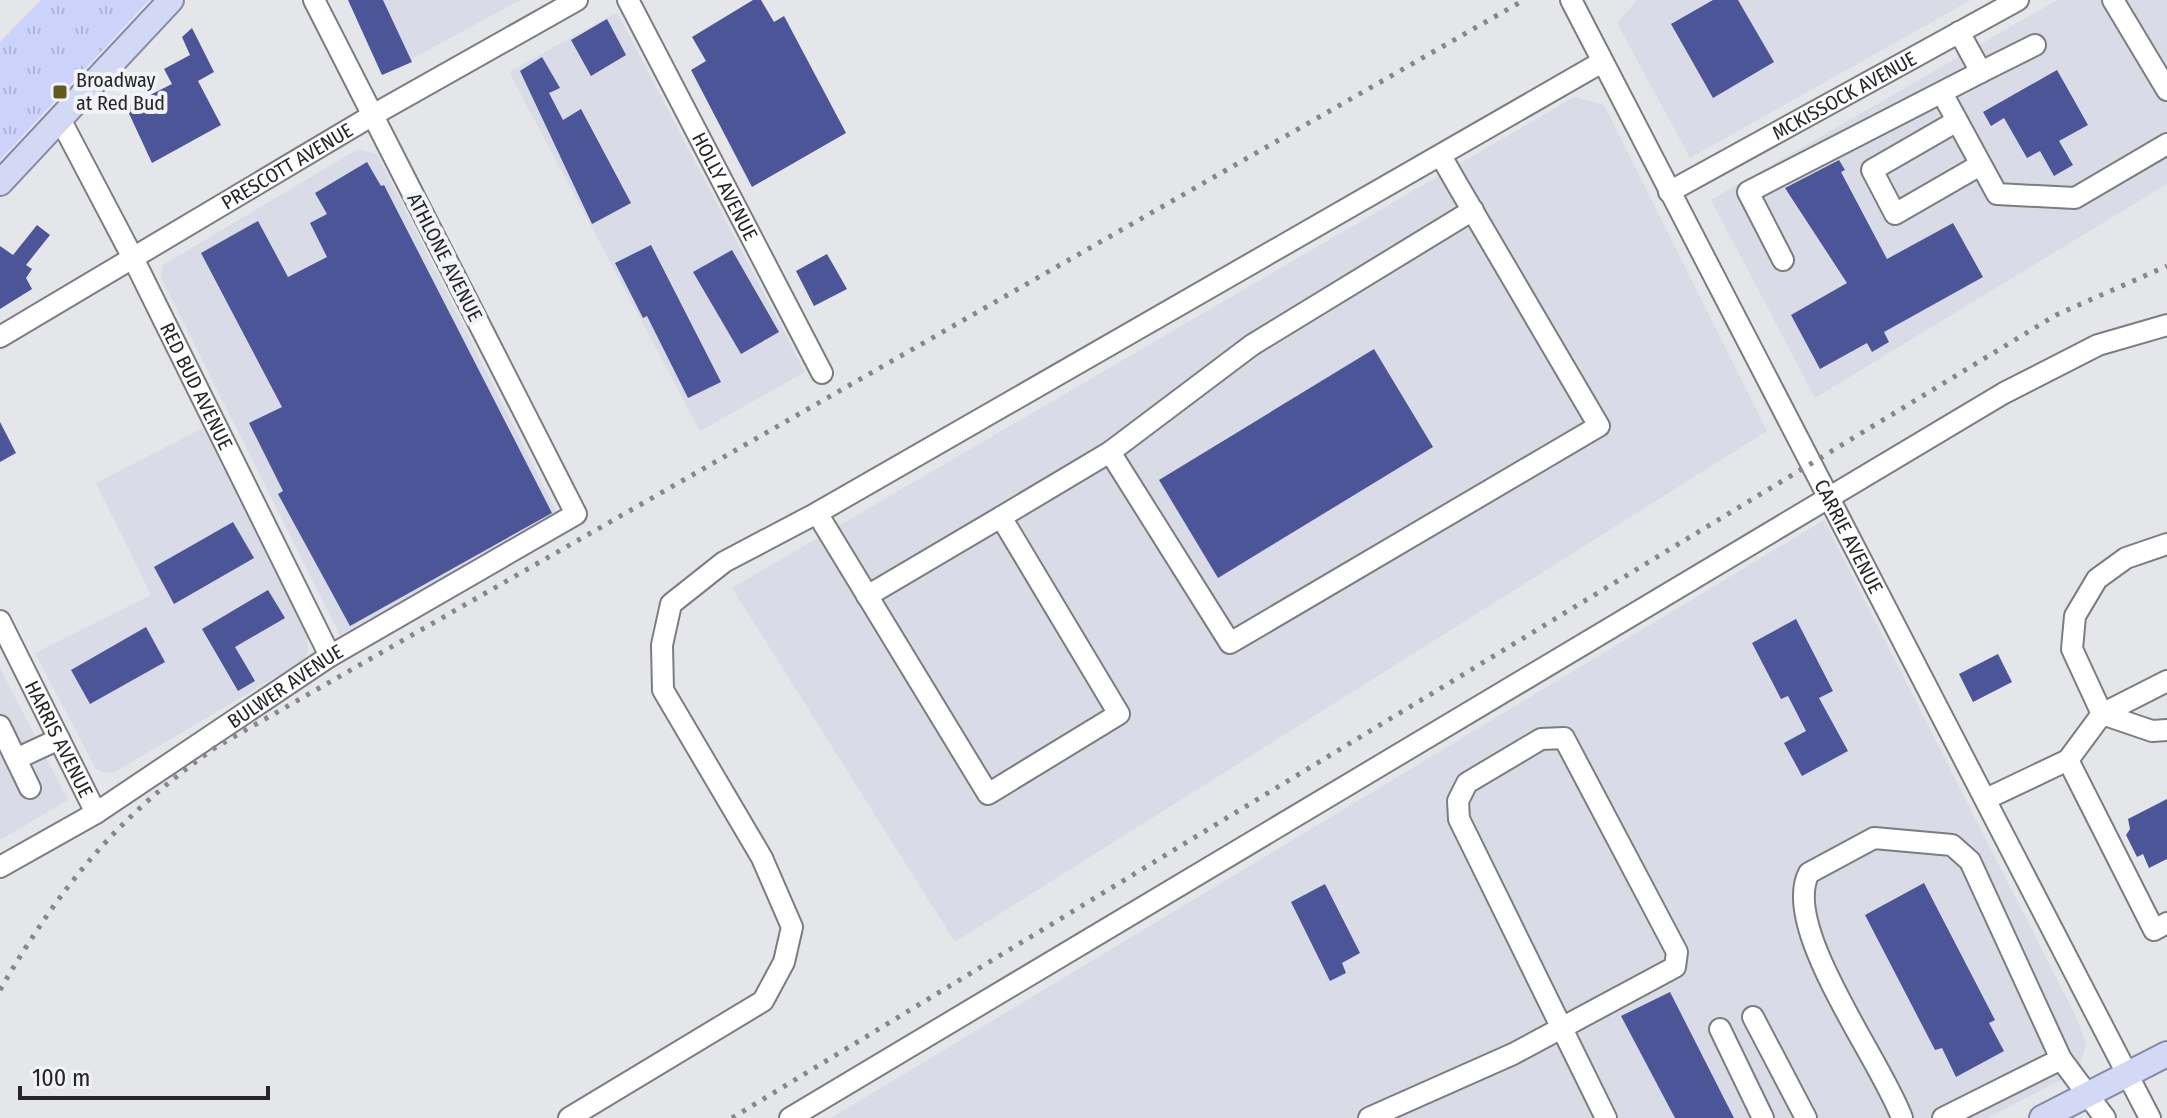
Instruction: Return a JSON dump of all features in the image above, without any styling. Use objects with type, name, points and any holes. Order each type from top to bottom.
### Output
[{"type":"main road","points":[[0,183],[171,0]]},
{"type":"main road","points":[[2042,1118],[2167,1054]]},
{"type":"street","name":"ATHLONE AVENUE","points":[[314,0],[576,514]]},
{"type":"street","name":"PRESCOTT AVENUE","points":[[0,337],[373,115],[577,0]]},
{"type":"street","name":"HOLLY AVENUE","points":[[628,0],[822,373]]},
{"type":"street","name":"CARRIE AVENUE","points":[[1571,0],[2150,1118]]},
{"type":"street","name":"MCKISSOCK AVENUE","points":[[1669,192],[2018,0]]},
{"type":"street","points":[[2113,0],[2167,90]]},
{"type":"street","points":[[1959,32],[1981,72]]},
{"type":"street","points":[[1783,260],[1748,192],[2035,45]]},
{"type":"street","points":[[569,1118],[763,1001],[784,962],[792,927],[762,858],[663,690],[662,645],[671,604],[724,562],[817,513],[1602,62]]},
{"type":"street","points":[[1942,93],[1997,194],[2075,198],[2167,144]]},
{"type":"street","name":"RED BUD AVENUE","points":[[60,119],[133,258],[330,656]]},
{"type":"street","points":[[1957,121],[1872,170],[1895,214],[1980,165]]},
{"type":"street","points":[[1110,452],[1230,643],[1599,426],[1441,156]]},
{"type":"street","points":[[867,596],[1110,452],[1252,345],[1473,210]]},
{"type":"street","points":[[790,1118],[2004,393],[2098,345],[2167,325]]},
{"type":"street","points":[[817,513],[988,794],[1119,714],[1001,517]]},
{"type":"street","name":"BULWER AVENUE","points":[[0,867],[96,813],[330,656],[576,514]]},
{"type":"street","points":[[2167,544],[2126,558],[2097,579],[2075,616],[2072,649],[2102,714],[2152,731],[2167,730]]},
{"type":"street","name":"HARRIS AVENUE","points":[[3,633],[96,813]]},
{"type":"street","points":[[1986,799],[2068,760],[2102,714],[2167,681]]},
{"type":"street","points":[[0,726],[30,788]]},
{"type":"street","points":[[1369,1118],[1562,1029],[1675,967],[1677,952],[1564,738],[1541,739],[1467,783],[1458,801],[1459,819],[1562,1029],[1606,1118]]},
{"type":"street","points":[[16,759],[59,739]]},
{"type":"street","points":[[2068,760],[2154,930],[2167,923]]},
{"type":"street","points":[[1902,1118],[1892,1091],[1813,947],[1802,904],[1809,873],[1860,843],[1886,837],[1952,845],[1962,850],[2061,1059],[2105,1118]]},
{"type":"street","points":[[1753,1017],[1806,1118]]},
{"type":"street","points":[[1720,1029],[1763,1118]]},
{"type":"street","points":[[1943,1118],[2061,1059]]},
{"type":"shaded area","points":[[348,0],[520,0],[382,75]]},
{"type":"shaded area","points":[[1637,0],[1971,0],[1690,158],[1617,23]]},
{"type":"shaded area","points":[[2057,0],[2167,0],[2167,184],[1815,398],[1711,200]]},
{"type":"shaded area","points":[[617,12],[805,372],[700,431],[509,72]]},
{"type":"shaded area","points":[[1574,97],[1604,105],[1767,431],[955,942],[732,588]]},
{"type":"shaded area","points":[[358,149],[377,154],[558,515],[340,635],[161,278],[163,265]]},
{"type":"shaded area","points":[[203,428],[307,632],[308,652],[304,660],[115,772],[106,773],[96,769],[35,653],[151,595],[96,483]]},
{"type":"shaded area","points":[[1824,520],[2077,1019],[2086,1044],[2078,1071],[1988,1118],[831,1118]]},
{"type":"shaded area","points":[[0,668],[68,800],[0,840]]},
{"type":"green space","points":[[41,0],[149,0],[0,160],[0,42]]},
{"type":"building","points":[[348,0],[383,0],[412,62],[382,75]]},
{"type":"building","points":[[753,0],[761,0],[774,22],[784,16],[846,133],[752,187],[691,70],[706,61],[692,37]]},
{"type":"building","points":[[1713,0],[1738,0],[1774,62],[1713,98],[1671,24]]},
{"type":"building","points":[[607,19],[626,55],[591,76],[571,40]]},
{"type":"building","points":[[192,28],[214,72],[198,81],[221,125],[152,163],[126,107],[172,84],[164,69],[190,55],[182,37]]},
{"type":"building","points":[[542,57],[560,88],[549,93],[563,120],[581,109],[631,203],[592,224],[520,71]]},
{"type":"building","points":[[2057,70],[2088,125],[2059,141],[2073,165],[2054,176],[2040,151],[2027,158],[2004,118],[1991,126],[1983,112]]},
{"type":"building","points":[[1839,160],[1845,170],[1841,172],[1887,259],[1953,223],[1983,277],[1884,332],[1889,342],[1872,352],[1867,343],[1820,369],[1791,315],[1847,283],[1785,188]]},
{"type":"building","points":[[367,162],[381,186],[384,185],[552,513],[350,626],[278,494],[283,491],[249,423],[282,407],[201,253],[258,221],[288,277],[327,257],[310,223],[327,214],[315,193]]},
{"type":"building","points":[[37,225],[50,235],[26,265],[32,269],[26,278],[32,289],[0,309],[0,246],[13,255]]},
{"type":"building","points":[[651,245],[721,382],[688,398],[647,316],[643,318],[615,263]]},
{"type":"building","points":[[732,250],[779,332],[741,354],[693,272]]},
{"type":"building","points":[[827,254],[847,289],[814,306],[796,271]]},
{"type":"building","points":[[1374,349],[1433,447],[1218,578],[1159,480]]},
{"type":"building","points":[[0,422],[16,453],[0,462]]},
{"type":"building","points":[[233,522],[254,558],[174,604],[154,567]]},
{"type":"building","points":[[268,590],[285,618],[235,647],[255,681],[238,691],[202,629]]},
{"type":"building","points":[[1796,619],[1833,691],[1819,698],[1848,751],[1802,776],[1784,743],[1806,731],[1788,696],[1781,699],[1752,643]]},
{"type":"building","points":[[146,627],[165,662],[90,704],[71,670]]},
{"type":"building","points":[[1998,654],[2012,682],[1973,702],[1959,674]]},
{"type":"building","points":[[2167,799],[2167,859],[2149,868],[2143,854],[2137,857],[2126,835],[2130,829],[2128,819]]},
{"type":"building","points":[[1924,883],[1995,1020],[1989,1023],[2004,1051],[1956,1077],[1942,1048],[1935,1050],[1865,915]]},
{"type":"building","points":[[1325,884],[1360,953],[1342,963],[1346,973],[1330,981],[1291,902]]},
{"type":"building","points":[[1670,992],[1734,1118],[1675,1118],[1621,1016]]},
{"type":"railway","points":[[0,990],[46,918],[94,855],[149,800],[216,747],[1524,0]]},
{"type":"railway","points":[[732,1118],[2056,315],[2167,266]]},
{"type":"place","name":"Broadway at Red Bud","points":[[60,92]]}]
